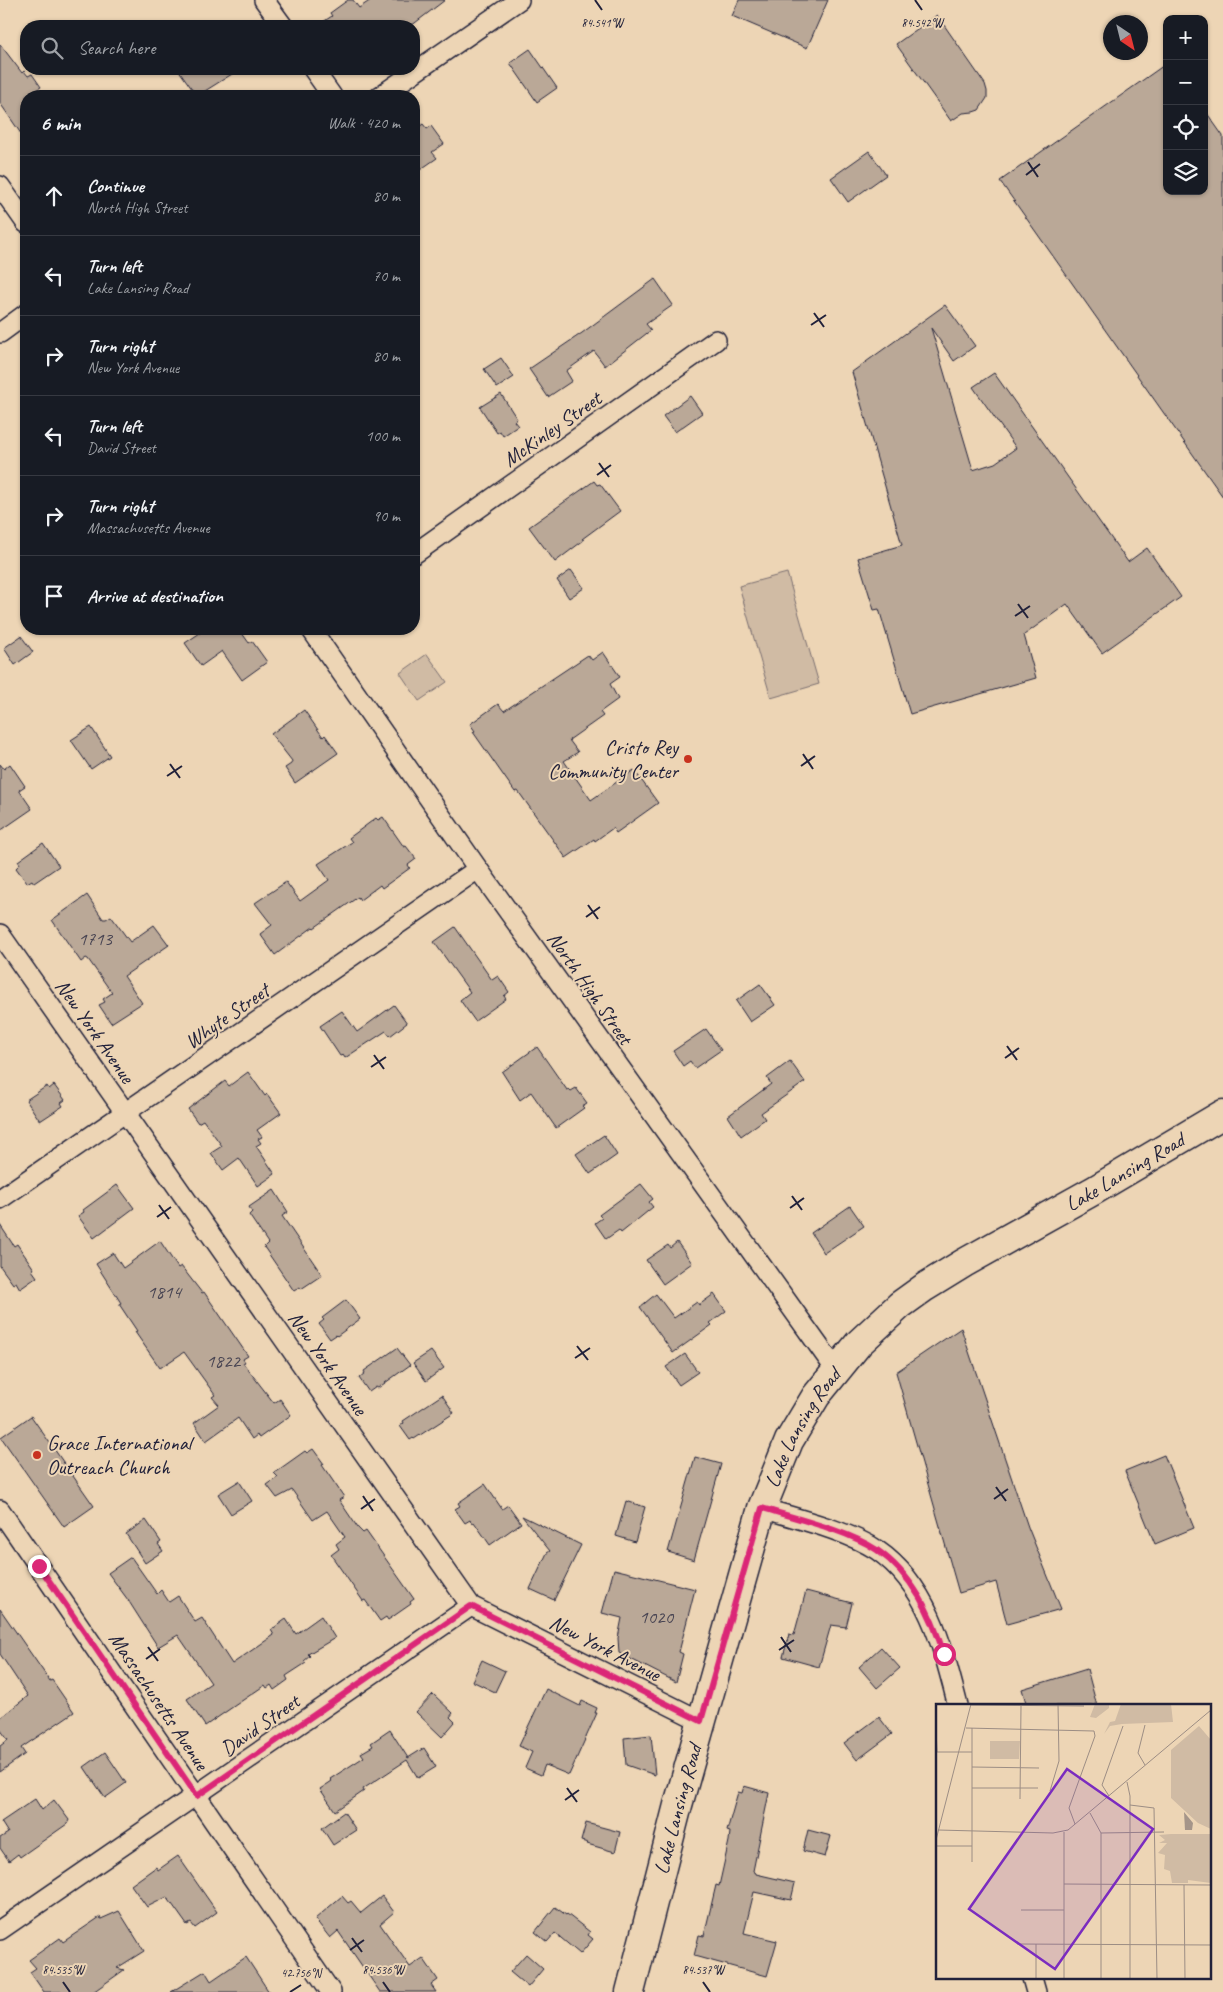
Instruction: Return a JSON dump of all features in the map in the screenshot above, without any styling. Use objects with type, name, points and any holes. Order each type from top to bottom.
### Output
[{"type":"main road","name":"Lake Lansing Road","points":[[630,1992],[701,1721],[762,1508],[789,1441],[816,1396],[836,1370],[874,1329],[900,1305],[925,1287],[964,1262],[1093,1191],[1223,1114]]},
{"type":"street","points":[[264,0],[279,20]]},
{"type":"street","points":[[420,68],[519,0]]},
{"type":"street","points":[[316,75],[328,90]]},
{"type":"street","points":[[389,90],[410,75]]},
{"type":"street","points":[[0,186],[20,215]]},
{"type":"street","points":[[0,333],[20,318]]},
{"type":"street","name":"McKinley Street","points":[[420,550],[716,340]]},
{"type":"street","name":"North High Street","points":[[315,635],[478,869],[836,1370]]},
{"type":"street","name":"Whyte Street","points":[[0,1199],[478,869]]},
{"type":"street","name":"New York Avenue","points":[[0,934],[471,1606],[701,1721]]},
{"type":"street","points":[[762,1508],[840,1533],[876,1549],[892,1562],[924,1602],[943,1651],[957,1704]]},
{"type":"street","name":"Massachusetts Avenue","points":[[0,1510],[331,1992]]},
{"type":"street","name":"David Street","points":[[0,1930],[471,1606]]},
{"type":"shaded area","points":[[787,573],[819,684],[771,698],[739,586]]},
{"type":"shaded area","points":[[427,654],[447,682],[419,701],[400,673]]},
{"type":"building","points":[[348,0],[353,0],[359,8],[371,0],[445,0],[419,20],[326,20],[332,16],[330,13]]},
{"type":"building","points":[[739,0],[828,0],[807,48],[732,16]]},
{"type":"building","points":[[937,15],[985,84],[987,91],[987,98],[979,110],[963,113],[951,121],[896,44]]},
{"type":"building","points":[[0,44],[20,70],[20,75],[33,75],[41,87],[36,90],[20,90],[20,132],[0,103]]},
{"type":"building","points":[[530,49],[557,88],[537,102],[510,63]]},
{"type":"building","points":[[1163,66],[1163,195],[1208,195],[1208,115],[1223,136],[1223,497],[1000,181]]},
{"type":"building","points":[[182,75],[230,75],[207,90],[193,90]]},
{"type":"building","points":[[423,124],[427,129],[431,126],[444,144],[432,152],[437,158],[420,170],[420,126]]},
{"type":"building","points":[[869,151],[886,175],[848,202],[831,178]]},
{"type":"building","points":[[655,279],[673,305],[646,324],[651,330],[605,366],[594,351],[566,371],[572,381],[548,397],[529,369],[582,333]]},
{"type":"building","points":[[945,305],[975,346],[954,361],[931,328],[973,470],[995,463],[1016,448],[973,387],[994,373],[1128,562],[1147,548],[1181,597],[1102,653],[1067,604],[1024,635],[1036,678],[910,714],[879,609],[874,610],[858,558],[902,545],[852,372]]},
{"type":"building","points":[[501,358],[514,377],[497,388],[484,369]]},
{"type":"building","points":[[501,394],[517,419],[514,421],[518,426],[503,436],[500,431],[497,433],[480,407]]},
{"type":"building","points":[[690,396],[702,413],[675,432],[663,416]]},
{"type":"building","points":[[594,481],[597,485],[600,484],[620,511],[555,562],[529,527]]},
{"type":"building","points":[[571,570],[584,588],[569,598],[557,580]]},
{"type":"building","points":[[197,635],[243,635],[249,643],[252,641],[267,662],[242,680],[222,651],[201,666],[185,643]]},
{"type":"building","points":[[21,636],[33,652],[15,665],[4,648]]},
{"type":"building","points":[[603,652],[620,677],[610,684],[618,699],[600,712],[603,716],[569,740],[578,752],[564,761],[591,800],[634,770],[658,803],[616,833],[613,828],[566,858],[518,791],[515,792],[473,732],[475,731],[470,724],[498,704],[504,711],[588,655],[592,660]]},
{"type":"building","points":[[304,710],[323,737],[325,735],[338,753],[295,783],[285,768],[292,761],[271,734]]},
{"type":"building","points":[[91,727],[110,756],[91,769],[71,740]]},
{"type":"building","points":[[0,764],[4,769],[10,764],[25,786],[19,790],[32,809],[0,831]]},
{"type":"building","points":[[383,817],[404,847],[406,846],[416,859],[408,865],[410,868],[382,888],[380,885],[360,900],[358,897],[275,955],[260,934],[272,925],[255,903],[286,882],[300,901],[329,880],[318,864],[352,842],[349,838],[376,818],[378,820]]},
{"type":"building","points":[[43,843],[59,866],[34,883],[32,880],[27,883],[16,868],[20,864],[18,861]]},
{"type":"building","points":[[87,895],[103,919],[111,916],[130,942],[154,925],[169,945],[124,976],[142,1003],[111,1023],[99,1005],[105,1002],[103,999],[112,993],[88,959],[86,958],[81,962],[52,920]]},
{"type":"building","points":[[455,927],[492,980],[498,976],[509,992],[504,996],[506,999],[475,1021],[460,1000],[470,992],[434,942]]},
{"type":"building","points":[[760,984],[775,1005],[750,1022],[736,1001]]},
{"type":"building","points":[[394,1005],[407,1023],[390,1036],[386,1031],[345,1058],[343,1055],[340,1056],[320,1026],[342,1011],[357,1032]]},
{"type":"building","points":[[706,1029],[721,1050],[695,1068],[690,1061],[683,1066],[673,1051]]},
{"type":"building","points":[[537,1047],[567,1090],[571,1091],[576,1088],[587,1103],[582,1106],[584,1108],[556,1128],[531,1092],[520,1100],[502,1072]]},
{"type":"building","points":[[790,1061],[805,1082],[761,1113],[765,1119],[741,1136],[728,1116],[771,1084],[767,1078]]},
{"type":"building","points":[[248,1072],[265,1096],[267,1094],[281,1113],[257,1130],[262,1137],[258,1139],[261,1143],[256,1146],[275,1174],[258,1186],[239,1158],[223,1170],[211,1153],[222,1146],[203,1120],[198,1123],[188,1109],[225,1081],[229,1086]]},
{"type":"building","points":[[54,1085],[65,1100],[61,1103],[63,1106],[40,1121],[26,1100],[47,1086],[49,1089]]},
{"type":"building","points":[[604,1135],[617,1155],[590,1174],[576,1154]]},
{"type":"building","points":[[641,1184],[653,1199],[649,1202],[653,1207],[621,1233],[619,1230],[606,1239],[595,1223],[602,1218],[599,1215]]},
{"type":"building","points":[[117,1185],[134,1208],[94,1238],[78,1216],[84,1212],[83,1210]]},
{"type":"building","points":[[274,1190],[288,1212],[282,1216],[322,1275],[301,1289],[300,1287],[294,1291],[264,1247],[268,1243],[249,1215],[252,1212],[249,1207]]},
{"type":"building","points":[[850,1206],[864,1226],[824,1253],[811,1233]]},
{"type":"building","points":[[0,1225],[14,1246],[17,1244],[34,1269],[32,1270],[37,1277],[20,1289],[16,1282],[13,1284],[0,1266]]},
{"type":"building","points":[[160,1241],[178,1268],[181,1266],[202,1293],[204,1292],[248,1356],[243,1359],[245,1362],[243,1363],[274,1403],[280,1399],[291,1415],[259,1438],[257,1435],[252,1439],[238,1418],[206,1441],[194,1423],[219,1405],[212,1397],[215,1395],[184,1352],[160,1368],[135,1332],[137,1331],[119,1304],[121,1303],[96,1264],[113,1253],[123,1268]]},
{"type":"building","points":[[677,1242],[692,1263],[663,1284],[646,1260],[668,1245],[670,1248]]},
{"type":"building","points":[[656,1294],[674,1318],[697,1302],[699,1305],[714,1294],[726,1311],[710,1323],[712,1325],[673,1353],[640,1307]]},
{"type":"building","points":[[346,1300],[360,1319],[330,1339],[319,1324],[324,1320],[322,1318]]},
{"type":"building","points":[[961,1328],[1028,1527],[1061,1609],[1007,1624],[996,1582],[959,1593],[896,1372]]},
{"type":"building","points":[[397,1348],[410,1365],[378,1388],[376,1387],[369,1392],[359,1378],[365,1373],[364,1371]]},
{"type":"building","points":[[431,1351],[444,1368],[426,1381],[413,1363]]},
{"type":"building","points":[[685,1354],[698,1372],[679,1385],[666,1367]]},
{"type":"building","points":[[442,1395],[454,1413],[410,1440],[400,1426],[404,1423],[403,1421]]},
{"type":"building","name":"Grace International Outreach Church","points":[[31,1416],[94,1506],[64,1527],[1,1437]]},
{"type":"building","points":[[313,1449],[344,1497],[339,1500],[358,1528],[363,1533],[366,1531],[414,1599],[410,1602],[411,1604],[388,1620],[386,1617],[380,1621],[365,1600],[363,1601],[331,1555],[339,1549],[336,1544],[345,1537],[327,1511],[313,1520],[292,1490],[277,1498],[267,1485],[278,1477],[274,1473],[305,1451],[307,1453]]},
{"type":"building","points":[[1164,1455],[1194,1528],[1155,1544],[1125,1471]]},
{"type":"building","points":[[695,1457],[721,1464],[694,1560],[668,1552]]},
{"type":"building","points":[[239,1481],[252,1501],[231,1514],[218,1494]]},
{"type":"building","points":[[485,1484],[502,1509],[508,1505],[521,1523],[490,1545],[474,1522],[472,1523],[470,1520],[465,1523],[455,1509],[460,1506],[458,1503]]},
{"type":"building","points":[[626,1501],[645,1507],[635,1542],[616,1536]]},
{"type":"building","points":[[522,1516],[581,1545],[554,1600],[530,1589],[547,1553],[550,1551]]},
{"type":"building","points":[[146,1520],[161,1542],[158,1544],[163,1551],[145,1563],[126,1534]]},
{"type":"building","points":[[131,1557],[157,1594],[161,1590],[169,1602],[178,1596],[195,1622],[202,1618],[232,1664],[274,1635],[271,1630],[286,1619],[296,1634],[321,1616],[335,1638],[308,1654],[310,1656],[304,1661],[306,1663],[286,1676],[288,1680],[274,1690],[271,1685],[267,1688],[265,1685],[205,1726],[187,1699],[211,1683],[178,1635],[158,1647],[108,1573]]},
{"type":"building","points":[[614,1569],[695,1589],[679,1652],[683,1654],[676,1682],[619,1653],[618,1638],[622,1618],[602,1613]]},
{"type":"building","points":[[806,1591],[852,1603],[846,1627],[831,1625],[819,1667],[783,1657],[789,1634],[794,1635]]},
{"type":"building","points":[[0,1609],[74,1712],[21,1748],[25,1754],[0,1772],[0,1746],[8,1740],[0,1729],[0,1718],[28,1696],[0,1654]]},
{"type":"building","points":[[881,1647],[900,1668],[877,1688],[859,1667]]},
{"type":"building","points":[[482,1660],[505,1671],[495,1692],[472,1681]]},
{"type":"building","points":[[1087,1669],[1096,1704],[1026,1704],[1022,1689]]},
{"type":"building","points":[[546,1689],[580,1706],[582,1701],[597,1708],[595,1713],[597,1713],[569,1775],[545,1765],[541,1775],[525,1768],[532,1752],[519,1746]]},
{"type":"building","points":[[433,1694],[453,1713],[450,1717],[455,1722],[442,1737],[416,1712]]},
{"type":"building","points":[[879,1717],[892,1734],[857,1760],[844,1743]]},
{"type":"building","points":[[390,1730],[408,1758],[424,1748],[436,1767],[418,1778],[407,1760],[363,1789],[364,1791],[335,1811],[320,1789],[332,1781],[330,1779],[364,1757],[361,1753],[373,1746],[371,1743]]},
{"type":"building","points":[[651,1735],[655,1775],[626,1765],[624,1738]]},
{"type":"building","points":[[105,1752],[126,1783],[105,1798],[84,1767]]},
{"type":"building","points":[[744,1786],[769,1793],[753,1871],[756,1874],[795,1883],[791,1900],[754,1892],[744,1933],[777,1941],[767,1976],[694,1956],[699,1935],[704,1936],[716,1885],[719,1886],[729,1841],[730,1832],[727,1831],[738,1792],[742,1793]]},
{"type":"building","points":[[35,1799],[42,1810],[54,1800],[69,1820],[67,1824],[20,1857],[18,1854],[9,1861],[0,1848],[0,1838],[8,1833],[1,1822]]},
{"type":"building","points":[[344,1812],[356,1830],[333,1845],[322,1828]]},
{"type":"building","points":[[586,1823],[620,1832],[615,1852],[581,1841]]},
{"type":"building","points":[[808,1830],[831,1836],[825,1857],[803,1851]]},
{"type":"building","points":[[178,1856],[217,1912],[195,1928],[191,1923],[187,1925],[167,1897],[147,1907],[131,1885],[156,1867],[158,1870]]},
{"type":"building","points":[[342,1896],[348,1903],[351,1901],[361,1913],[382,1896],[394,1912],[380,1924],[410,1967],[423,1958],[438,1980],[431,1985],[436,1992],[380,1992],[338,1931],[330,1938],[315,1919]]},
{"type":"building","points":[[555,1907],[590,1932],[588,1935],[593,1939],[580,1954],[555,1933],[547,1942],[535,1932]]},
{"type":"building","points":[[119,1911],[144,1951],[117,1968],[124,1970],[93,1992],[44,1992],[30,1972],[36,1968],[29,1960],[60,1938],[63,1942],[100,1917],[101,1919]]},
{"type":"building","points":[[526,1954],[543,1969],[528,1987],[510,1972]]},
{"type":"building","points":[[246,1957],[269,1992],[171,1992],[205,1971],[211,1981]]},
{"type":"place","name":"Cristo Rey Community Center","points":[[688,759]]},
{"type":"place","name":"Grace International Outreach Church","points":[[37,1455]]},
{"type":"route","points":[[39,1566],[197,1796],[471,1606],[701,1721],[762,1508],[840,1533],[876,1549],[892,1562],[924,1602],[936,1629],[944,1654]]}]
